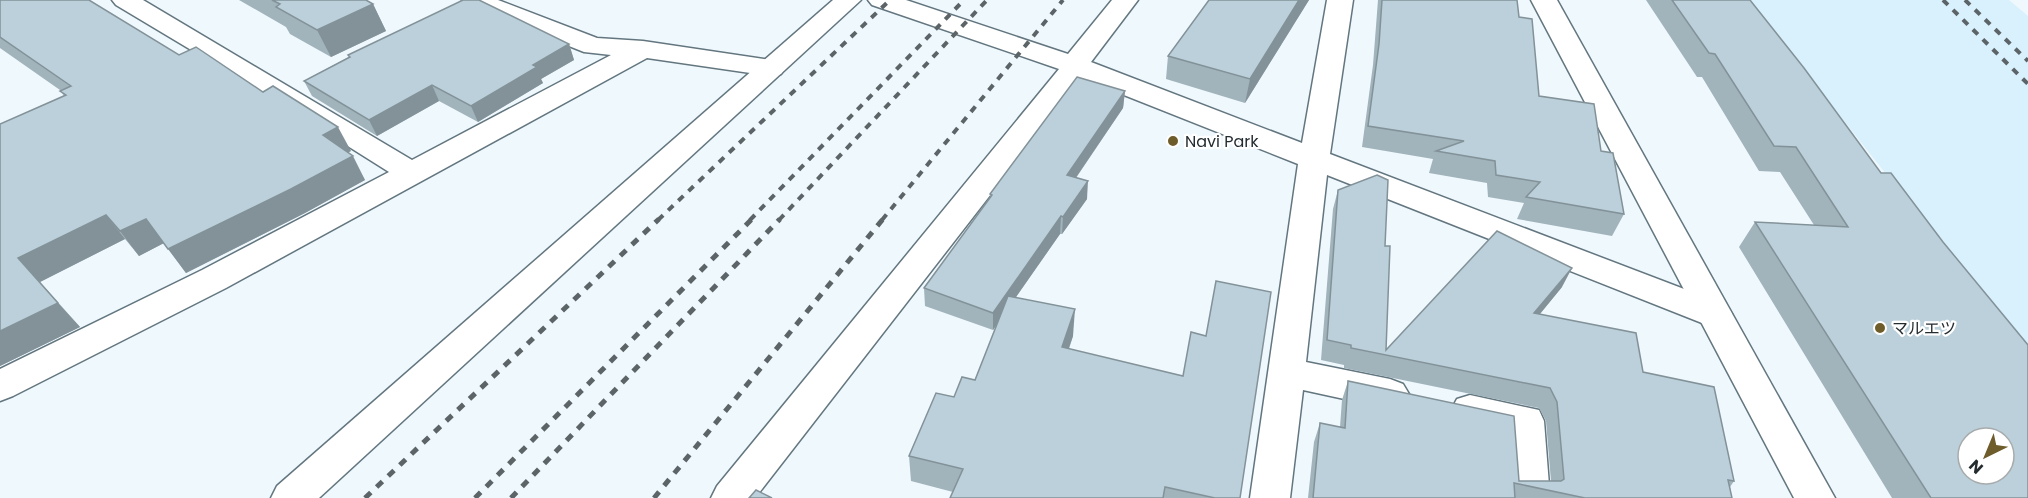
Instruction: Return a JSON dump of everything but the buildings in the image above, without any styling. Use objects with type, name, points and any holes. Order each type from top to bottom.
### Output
[{"type":"street","points":[[124,0],[283,93],[412,173]]},
{"type":"street","points":[[291,498],[848,0]]},
{"type":"street","points":[[881,0],[1075,66],[1714,314]]},
{"type":"street","points":[[731,498],[1058,92],[1084,51],[1125,0]]},
{"type":"street","points":[[1270,498],[1284,372],[1314,158],[1340,0]]},
{"type":"street","points":[[1544,0],[1815,498]]},
{"type":"street","points":[[469,4],[593,46],[643,49],[771,68]]},
{"type":"street","points":[[0,386],[214,279],[643,49]]},
{"type":"street","points":[[283,93],[310,80]]},
{"type":"street","points":[[1284,372],[1525,421],[1530,498]]},
{"type":"shaded area","points":[[1748,0],[2009,0],[2028,16],[2028,353]]},
{"type":"railway","points":[[658,220],[890,0]]},
{"type":"railway","points":[[750,220],[964,0]]},
{"type":"railway","points":[[779,220],[987,0]]},
{"type":"railway","points":[[882,220],[1063,0]]},
{"type":"railway","points":[[1943,0],[2028,84]]},
{"type":"railway","points":[[1965,0],[2028,61]]},
{"type":"railway","points":[[365,498],[659,219]]},
{"type":"railway","points":[[475,498],[752,219]]},
{"type":"railway","points":[[511,498],[780,219]]},
{"type":"railway","points":[[654,498],[883,219]]},
{"type":"place","name":"Navi Park","points":[[1173,141]]},
{"type":"place","name":"マルエツ","points":[[1880,328]]}]
